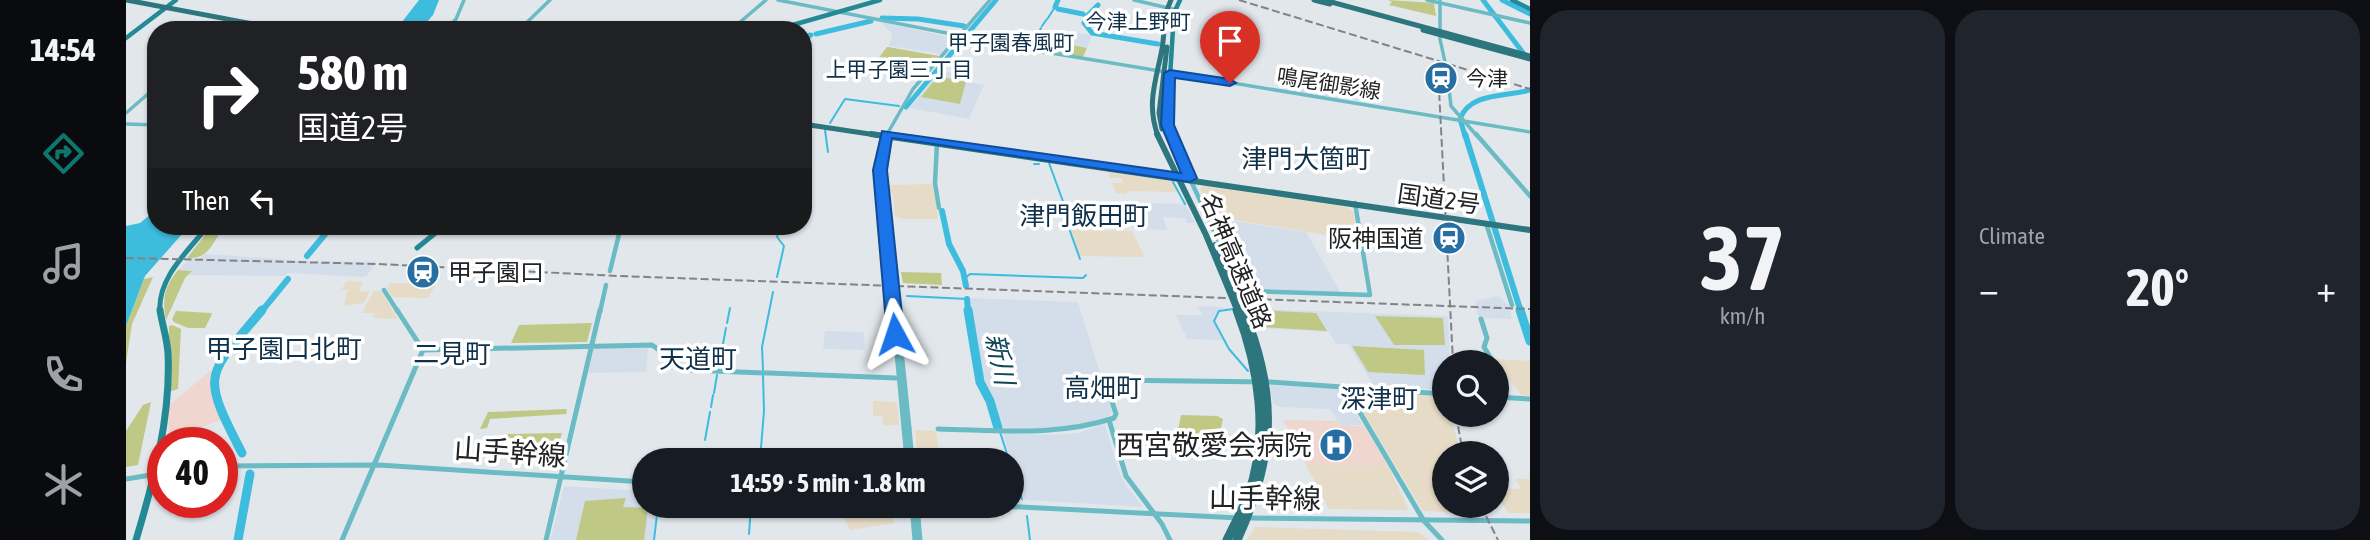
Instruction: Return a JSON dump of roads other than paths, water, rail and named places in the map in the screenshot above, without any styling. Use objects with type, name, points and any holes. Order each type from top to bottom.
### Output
[{"type":"highway","points":[[1322,0],[1340,6]]},
{"type":"highway","points":[[1322,0],[1527,56]]},
{"type":"highway","points":[[1322,0],[1527,56]]},
{"type":"highway","points":[[126,1],[230,21]]},
{"type":"highway","name":"名神高速道路","points":[[1176,4],[1166,12],[1161,52],[1154,73],[1152,114],[1241,314],[1255,362],[1261,401],[1260,438],[1253,473],[1244,503],[1227,540]]},
{"type":"highway","name":"名神高速道路","points":[[1176,4],[1170,12],[1160,90],[1160,122],[1244,306],[1262,359],[1267,392],[1269,420],[1262,476],[1253,506],[1237,540]]},
{"type":"highway","name":"国道2号","points":[[812,124],[1530,229]]},
{"type":"highway","name":"国道2号","points":[[887,135],[1191,180]]},
{"type":"main road","points":[[149,21],[176,0]]},
{"type":"main road","points":[[812,21],[882,0]]},
{"type":"main road","points":[[1512,0],[1530,9]]},
{"type":"main road","points":[[1176,4],[1167,125],[1191,180]]},
{"type":"main road","points":[[810,21],[841,13]]},
{"type":"main road","points":[[126,38],[147,22]]},
{"type":"main road","points":[[164,427],[168,355],[160,297],[169,278],[201,235]]},
{"type":"main road","points":[[416,247],[432,235]]},
{"type":"main road","points":[[135,540],[147,502]]},
{"type":"street","points":[[454,21],[464,0]]},
{"type":"street","points":[[530,21],[551,0]]},
{"type":"street","points":[[741,21],[766,0]]},
{"type":"street","name":"鳴尾御影線","points":[[778,0],[962,37],[1530,132]]},
{"type":"street","points":[[908,448],[881,159],[887,135],[899,107],[962,37],[990,0]]},
{"type":"street","points":[[1134,0],[1176,4]]},
{"type":"street","points":[[1427,0],[1530,23]]},
{"type":"street","points":[[1440,1],[1439,46],[1446,62],[1441,68],[1450,104],[1530,196]]},
{"type":"street","points":[[126,113],[147,95]]},
{"type":"street","points":[[126,124],[147,125]]},
{"type":"street","points":[[936,144],[938,159],[935,183],[939,208]]},
{"type":"street","points":[[1191,180],[1240,287],[1247,291],[1370,295],[1356,204]]},
{"type":"street","points":[[1490,224],[1512,305]]},
{"type":"street","points":[[610,271],[619,235]]},
{"type":"street","points":[[546,540],[606,285]]},
{"type":"street","points":[[384,290],[423,350]]},
{"type":"street","points":[[1481,319],[1487,338],[1486,350]]},
{"type":"street","points":[[423,350],[592,344],[652,345],[687,370],[896,378]]},
{"type":"street","points":[[342,540],[423,350]]},
{"type":"street","points":[[938,429],[1054,433],[1077,430],[1109,420],[1116,414],[1105,380],[1270,382],[1432,393]]},
{"type":"street","points":[[1345,388],[1424,522],[1441,540]]},
{"type":"street","points":[[1509,398],[1530,399]]},
{"type":"street","points":[[1109,420],[1122,468],[1130,483],[1164,523],[1171,540]]},
{"type":"street","name":"山手幹線","points":[[238,465],[373,465],[632,481]]},
{"type":"street","points":[[126,479],[147,476]]},
{"type":"street","name":"山手幹線","points":[[1024,508],[1157,516],[1424,522],[1530,521]]},
{"type":"street","points":[[913,518],[915,540]]},
{"type":"street","points":[[919,518],[920,540]]},
{"type":"water","points":[[419,0],[439,0],[428,21],[403,21]]},
{"type":"water","points":[[147,217],[147,235],[181,235],[145,276],[126,326],[126,226],[140,223]]},
{"type":"waterway","name":"新川","points":[[906,107],[996,0]]},
{"type":"waterway","points":[[1055,7],[1058,0]]},
{"type":"waterway","points":[[1483,0],[1527,58]]},
{"type":"waterway","points":[[1502,0],[1530,14]]},
{"type":"waterway","points":[[1088,15],[1098,5]]},
{"type":"waterway","points":[[1048,18],[1055,7]]},
{"type":"waterway","points":[[1058,9],[1083,14]]},
{"type":"waterway","points":[[1087,16],[1084,23],[1092,33],[1158,44]]},
{"type":"waterway","points":[[882,18],[918,19],[964,26]]},
{"type":"waterway","points":[[1042,26],[1047,19]]},
{"type":"waterway","points":[[816,34],[871,21]]},
{"type":"waterway","points":[[1032,47],[1041,28]]},
{"type":"waterway","points":[[1170,124],[1172,76]]},
{"type":"waterway","points":[[1465,136],[1460,119],[1472,104],[1490,97],[1530,90]]},
{"type":"waterway","points":[[830,123],[845,99],[899,106]]},
{"type":"waterway","points":[[825,130],[828,152]]},
{"type":"waterway","points":[[1465,134],[1521,312]]},
{"type":"waterway","points":[[1049,163],[1064,204],[1069,228]]},
{"type":"waterway","points":[[1034,164],[1039,164]]},
{"type":"waterway","points":[[1173,182],[1185,204]]},
{"type":"waterway","name":"新川","points":[[942,211],[949,244],[963,271],[966,286]]},
{"type":"waterway","points":[[1070,231],[1080,259]]},
{"type":"waterway","points":[[307,256],[324,235]]},
{"type":"waterway","points":[[777,277],[784,246],[778,235]]},
{"type":"waterway","points":[[964,279],[970,274],[1083,278],[1086,275]]},
{"type":"waterway","points":[[261,312],[288,279]]},
{"type":"waterway","points":[[763,370],[762,347],[773,292]]},
{"type":"waterway","points":[[907,296],[967,299]]},
{"type":"waterway","name":"新川","points":[[967,299],[968,312]]},
{"type":"waterway","points":[[727,323],[730,308]]},
{"type":"waterway","points":[[1233,309],[1219,311],[1214,321],[1229,349],[1248,371]]},
{"type":"waterway","points":[[242,453],[220,406],[215,390],[215,376],[229,349],[262,310]]},
{"type":"waterway","name":"新川","points":[[968,310],[980,382],[990,401],[998,428]]},
{"type":"waterway","points":[[1520,310],[1530,341]]},
{"type":"waterway","points":[[723,344],[726,328]]},
{"type":"waterway","points":[[721,354],[722,349]]},
{"type":"waterway","points":[[719,368],[721,358]]},
{"type":"waterway","points":[[761,448],[763,374]]},
{"type":"waterway","points":[[714,393],[717,375]]},
{"type":"waterway","points":[[711,407],[713,395]]},
{"type":"waterway","points":[[705,440],[710,412]]},
{"type":"waterway","points":[[1000,432],[1005,448]]},
{"type":"waterway","points":[[238,540],[250,474]]},
{"type":"waterway","points":[[1027,516],[1030,540]]},
{"type":"waterway","points":[[654,540],[657,518]]},
{"type":"waterway","points":[[749,534],[750,518]]},
{"type":"railway","points":[[1239,0],[1530,89]]},
{"type":"railway","points":[[1438,70],[1450,306]]},
{"type":"railway","points":[[126,258],[378,264],[619,276],[1450,306]]},
{"type":"railway","points":[[1450,306],[1530,309]]},
{"type":"railway","points":[[1450,306],[1452,350]]},
{"type":"railway","points":[[1458,427],[1461,441]]},
{"type":"railway","points":[[1487,518],[1498,540]]},
{"type":"place","name":"今津","points":[[1441,78]]},
{"type":"place","name":"阪神国道","points":[[1449,238]]},
{"type":"place","name":"甲子園口","points":[[423,272]]},
{"type":"place","name":"西宮敬愛会病院","points":[[1336,445]]},
{"type":"district","name":"今津上野町","points":[[1138,21]]},
{"type":"district","name":"甲子園春風町","points":[[1011,42]]},
{"type":"district","name":"上甲子園三丁目","points":[[899,69]]},
{"type":"district","name":"津門大箇町","points":[[1306,159]]},
{"type":"district","name":"津門飯田町","points":[[1084,216]]},
{"type":"district","name":"甲子園口北町","points":[[284,349]]},
{"type":"district","name":"二見町","points":[[452,354]]},
{"type":"district","name":"天道町","points":[[698,359]]},
{"type":"district","name":"高畑町","points":[[1103,388]]},
{"type":"district","name":"深津町","points":[[1379,399]]}]
